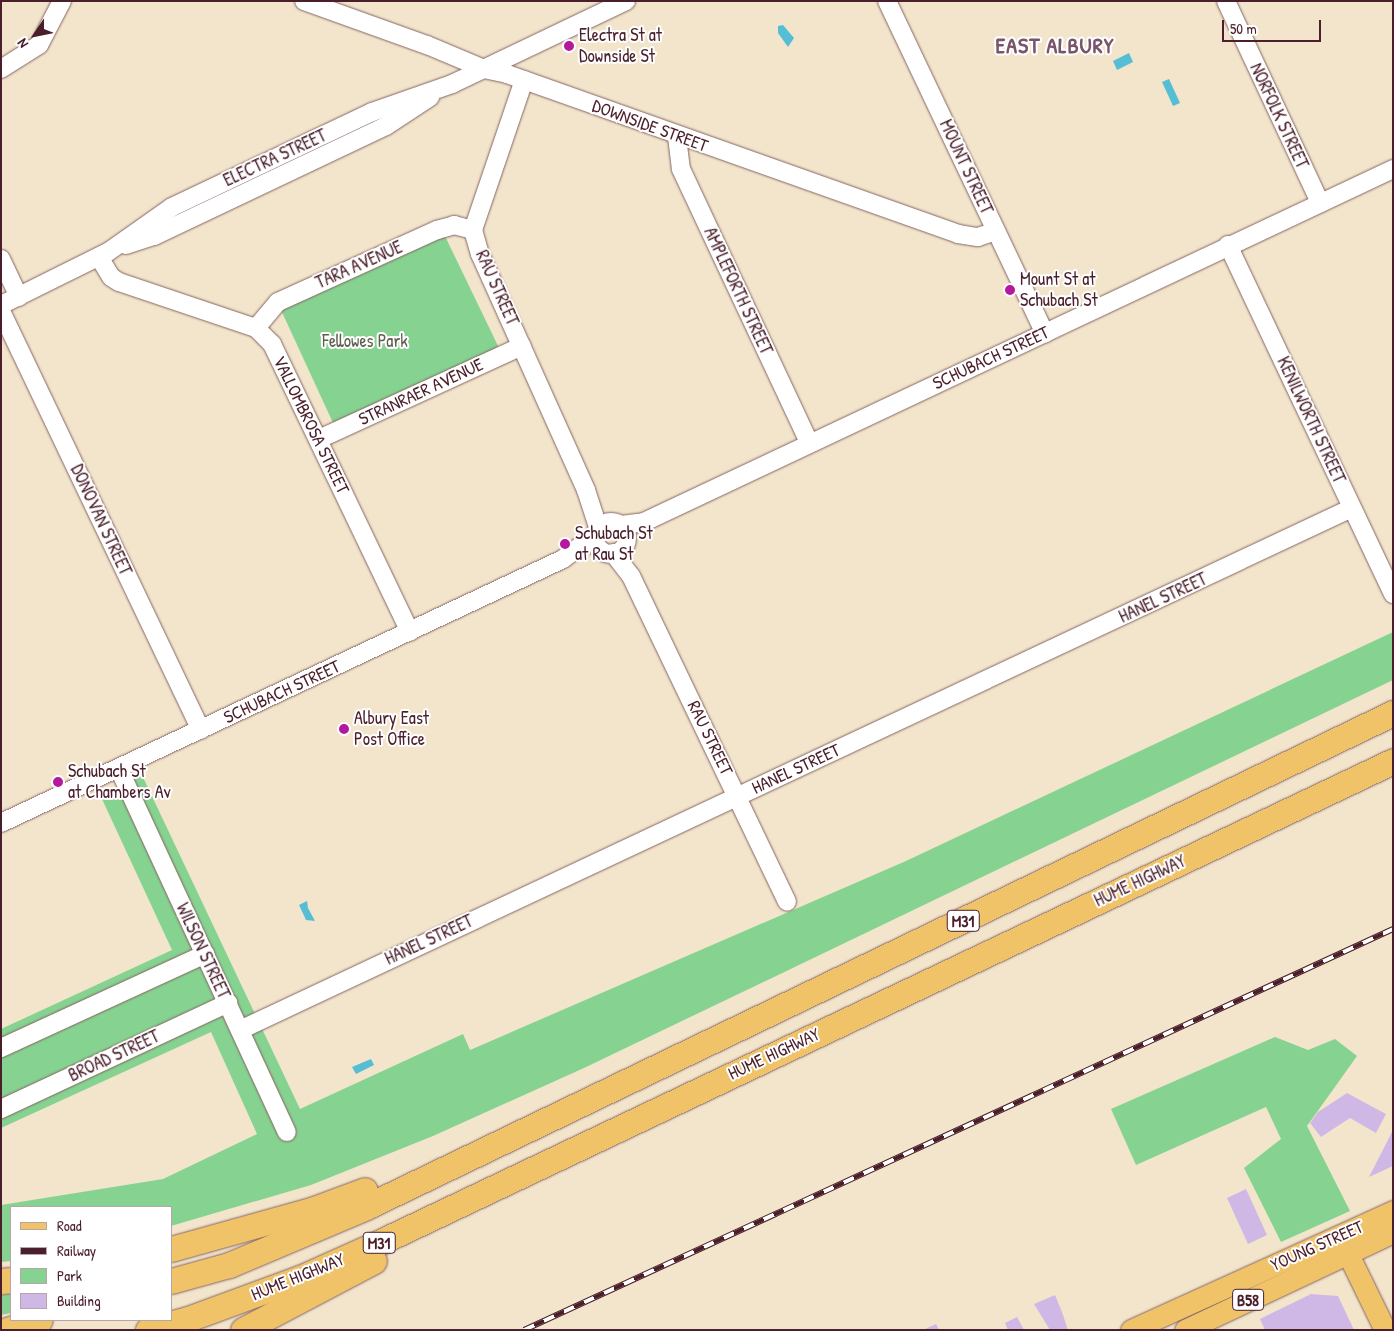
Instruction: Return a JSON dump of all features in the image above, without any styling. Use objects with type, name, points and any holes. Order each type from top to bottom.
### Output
[{"type":"highway","name":"M31","points":[[172,1281],[229,1265],[357,1211],[1393,713]]},
{"type":"highway","name":"HUME HIGHWAY","points":[[148,1330],[188,1319],[302,1277],[1393,761]]},
{"type":"highway","points":[[172,1249],[314,1209],[532,1128]]},
{"type":"highway","points":[[243,1330],[601,1136]]},
{"type":"highway","points":[[7,1330],[36,1321]]},
{"type":"main road","name":"YOUNG STREET","points":[[1185,1330],[1350,1245],[1393,1211]]},
{"type":"main road","name":"YOUNG STREET","points":[[1132,1330],[1350,1245],[1393,1232]]},
{"type":"main road","points":[[1350,1245],[1393,1322]]},
{"type":"main road","points":[[1350,1245],[1385,1330]]},
{"type":"street","points":[[1,69],[39,45],[62,1]]},
{"type":"street","name":"DOWNSIDE STREET","points":[[305,1],[427,45],[484,69],[524,80],[677,137],[958,234],[978,237],[996,231]]},
{"type":"street","name":"ELECTRA STREET","points":[[1,305],[104,254],[172,207],[372,112],[452,84],[626,1]]},
{"type":"street","name":"MOUNT STREET","points":[[887,1],[1045,333]]},
{"type":"street","name":"NORFOLK STREET","points":[[1226,1],[1320,203]]},
{"type":"street","name":"RAU STREET","points":[[524,80],[473,230],[480,254],[586,490],[612,537],[738,795],[787,901]]},
{"type":"street","name":"AMPLEFORTH STREET","points":[[677,137],[681,169],[809,442]]},
{"type":"street","name":"SCHUBACH STREET","points":[[2,821],[119,769],[1393,168]]},
{"type":"street","name":"TARA AVENUE","points":[[256,328],[278,302],[437,230],[454,225],[473,230]]},
{"type":"street","name":"KENILWORTH STREET","points":[[1228,246],[1393,594]]},
{"type":"street","name":"VALLOMBROSA STREET","points":[[104,254],[111,276],[119,282],[256,328],[272,344],[283,363],[410,632]]},
{"type":"street","points":[[1,258],[19,296]]},
{"type":"street","name":"DONOVAN STREET","points":[[1,311],[201,730]]},
{"type":"street","name":"STRANRAER AVENUE","points":[[319,439],[522,346]]},
{"type":"street","name":"HANEL STREET","points":[[240,1030],[1352,508]]},
{"type":"street","name":"WILSON STREET","points":[[119,769],[287,1132]]},
{"type":"street","points":[[1,1048],[204,954]]},
{"type":"street","name":"BROAD STREET","points":[[1,1109],[228,1003]]},
{"type":"green space","name":"Fellowes Park","points":[[444,234],[499,348],[334,425],[281,310]]},
{"type":"green space","points":[[1393,632],[1393,680],[584,1068],[433,1136],[311,1185],[172,1226],[172,1206],[10,1206],[10,1261],[1,1262],[1,1205],[163,1179],[257,1134],[211,1032],[1,1128],[1,1029],[172,950],[102,799],[141,773],[300,1109],[463,1034],[470,1050],[906,861]]},
{"type":"green space","points":[[1275,1037],[1308,1050],[1335,1039],[1357,1056],[1307,1126],[1350,1211],[1281,1242],[1244,1168],[1281,1139],[1266,1107],[1136,1165],[1111,1109]]},
{"type":"green space","points":[[10,1294],[10,1313],[1,1315],[1,1295]]},
{"type":"water","points":[[783,25],[794,38],[788,47],[778,33],[778,26]]},
{"type":"water","points":[[1129,53],[1133,62],[1117,70],[1113,61]]},
{"type":"water","points":[[1169,79],[1180,103],[1173,106],[1162,82]]},
{"type":"water","points":[[307,901],[308,908],[315,921],[306,920],[299,905]]},
{"type":"water","points":[[371,1059],[374,1065],[356,1074],[352,1067]]},
{"type":"building","points":[[1347,1093],[1386,1114],[1376,1133],[1350,1118],[1321,1137],[1310,1123],[1318,1112]]},
{"type":"building","points":[[1393,1130],[1393,1166],[1369,1177]]},
{"type":"building","points":[[1246,1189],[1267,1235],[1248,1244],[1227,1198]]},
{"type":"building","points":[[1311,1294],[1338,1296],[1354,1330],[1265,1330],[1260,1319]]},
{"type":"building","points":[[1055,1295],[1068,1330],[1050,1330],[1034,1304]]},
{"type":"building","points":[[1017,1317],[1024,1330],[1008,1330],[1005,1323]]},
{"type":"building","points":[[936,1324],[939,1330],[923,1330]]},
{"type":"railway","points":[[524,1330],[1393,929]]},
{"type":"place","name":"Electra St at Downside St","points":[[569,46]]},
{"type":"place","name":"Mount St at Schubach St","points":[[1010,290]]},
{"type":"place","name":"Schubach St at Rau St","points":[[565,544]]},
{"type":"place","name":"Albury East Post Office","points":[[344,729]]},
{"type":"place","name":"Schubach St at Chambers Av","points":[[58,782]]},
{"type":"district","name":"EAST ALBURY","points":[[1055,46]]}]
